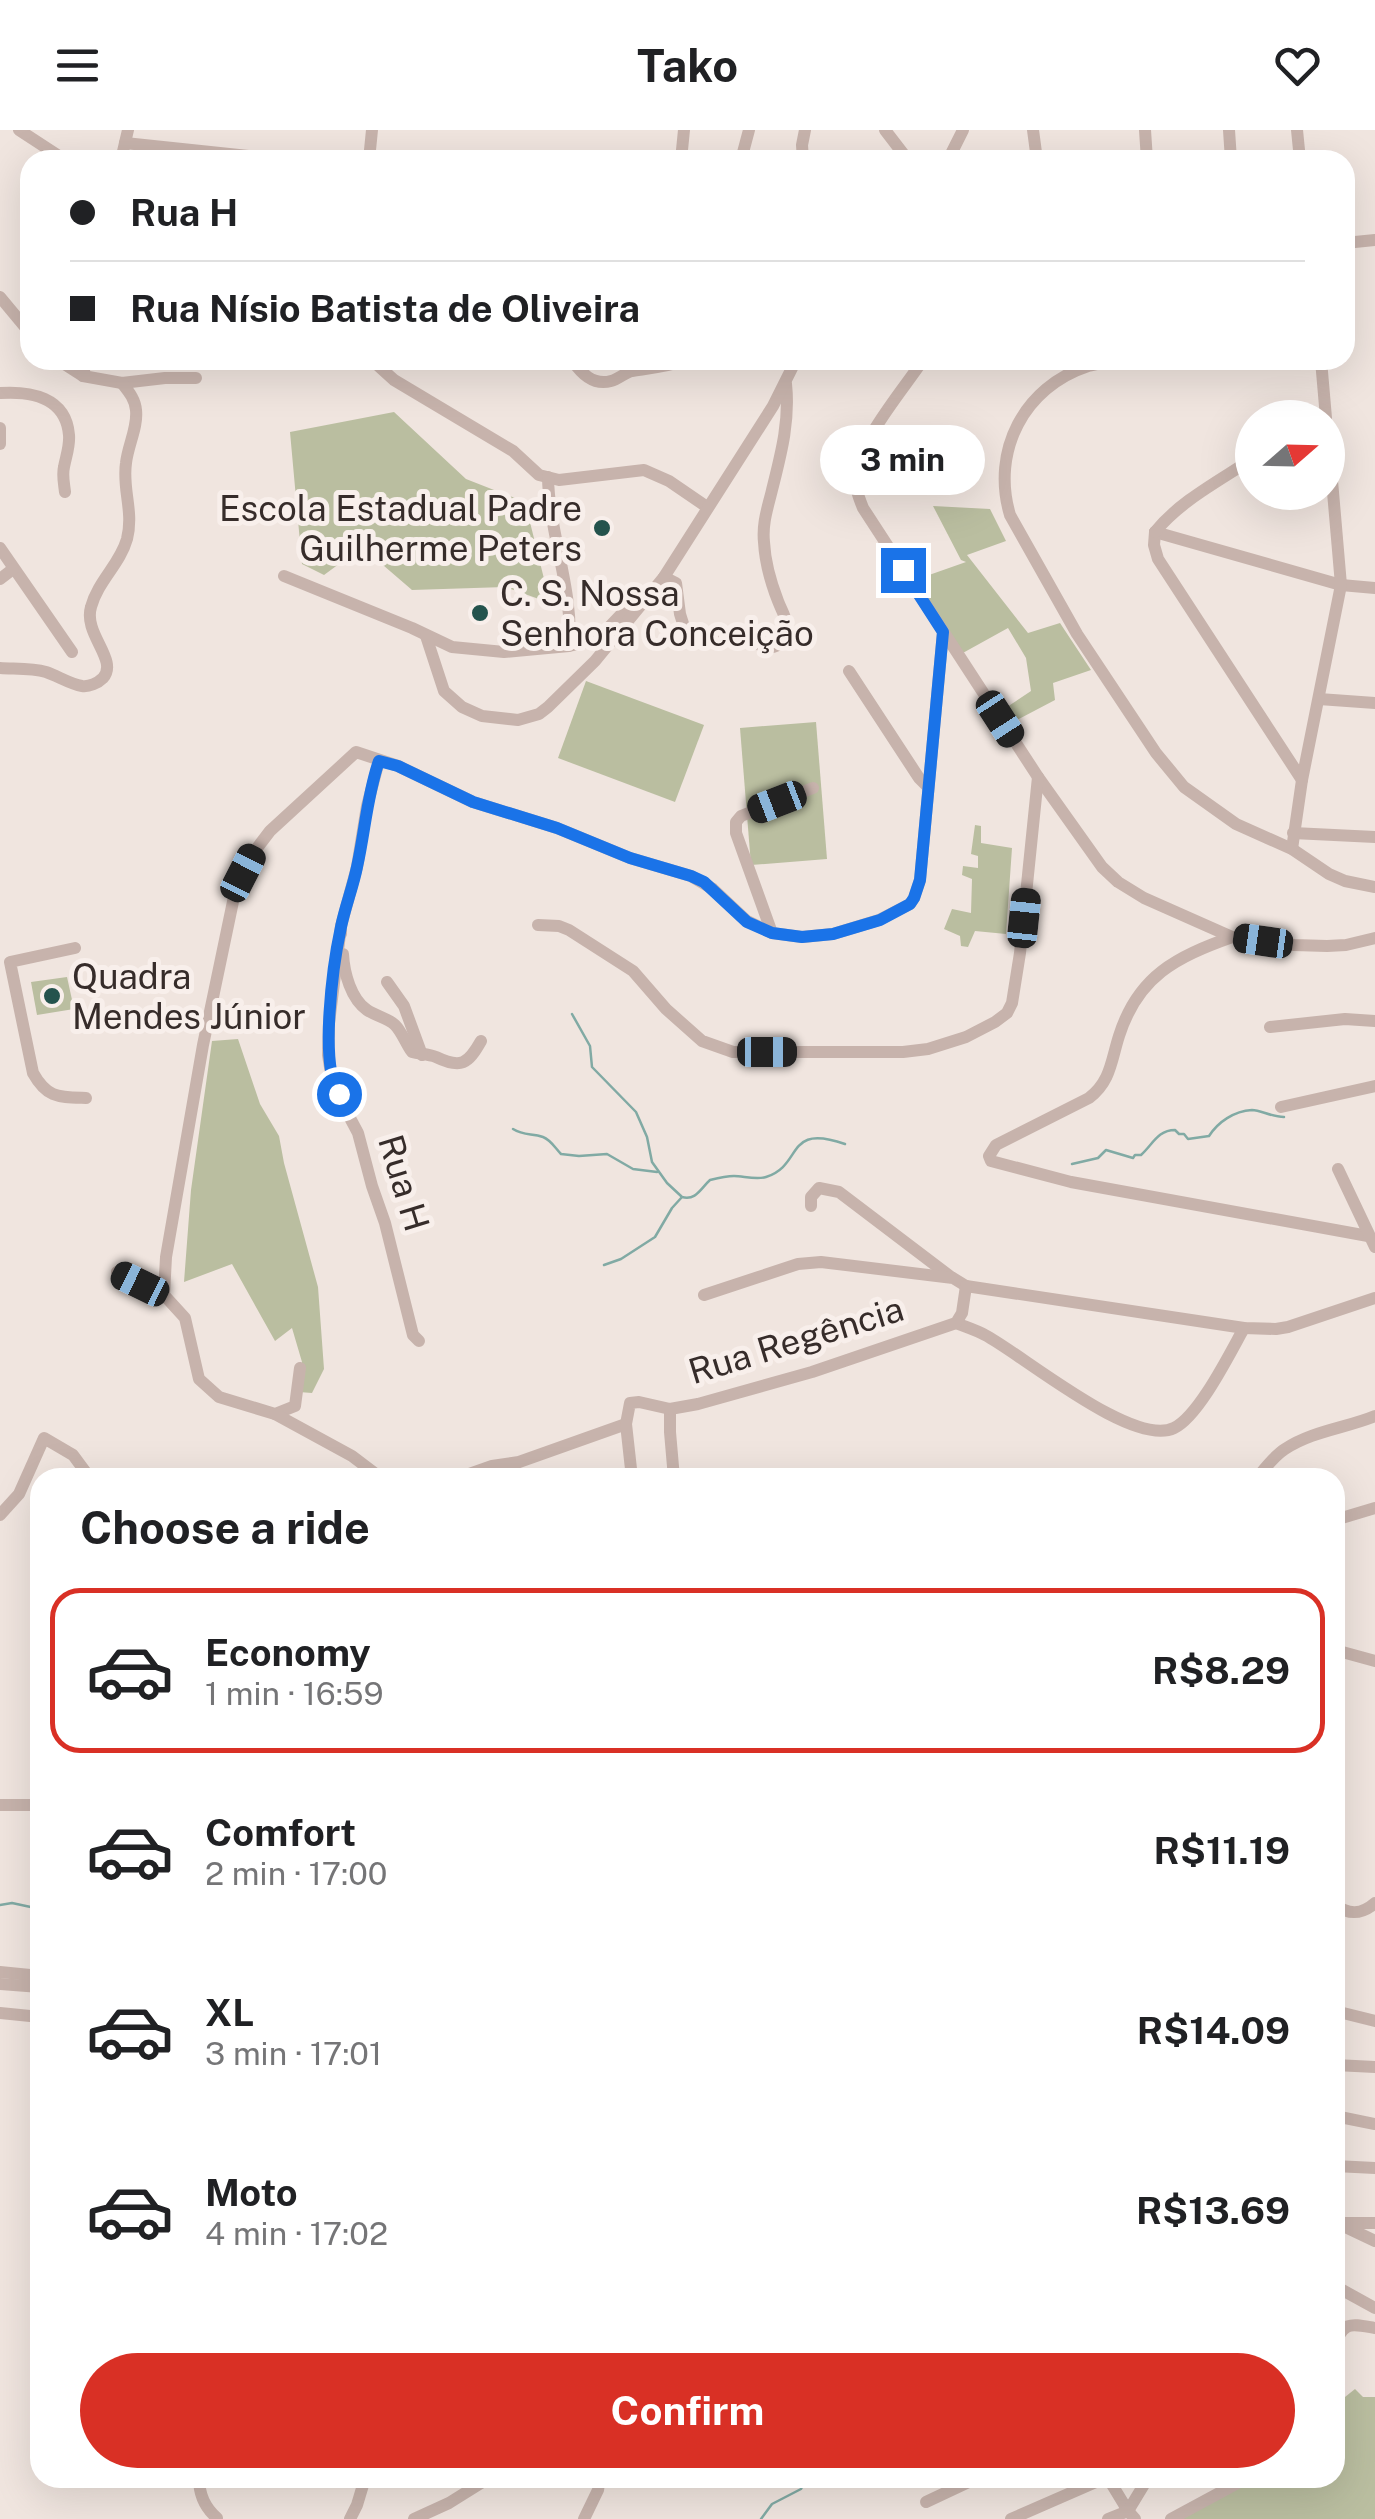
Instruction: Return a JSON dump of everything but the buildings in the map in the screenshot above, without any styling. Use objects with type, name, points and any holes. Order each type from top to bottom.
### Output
[{"type":"street","points":[[18,130],[50,150]]},
{"type":"street","points":[[126,136],[220,150]]},
{"type":"street","points":[[0,298],[20,321]]},
{"type":"street","points":[[74,370],[83,376],[122,383],[196,378]]},
{"type":"street","points":[[83,376],[84,370]]},
{"type":"street","points":[[383,370],[440,410],[512,451],[539,475],[559,480],[644,470],[670,480],[707,507]]},
{"type":"street","points":[[580,370],[586,378],[604,382],[642,370]]},
{"type":"street","points":[[426,636],[444,691],[462,707],[482,716],[518,720],[556,700],[595,661],[664,576],[773,406],[790,370]]},
{"type":"street","points":[[916,370],[870,436],[858,464],[857,492],[863,508],[943,632],[1102,868],[1154,902],[1232,937],[1310,946],[1346,945],[1375,938]]},
{"type":"street","points":[[1078,370],[1037,398],[1022,414],[1012,436],[1003,476],[1010,515],[1078,634],[1156,753],[1184,786],[1236,824],[1292,849],[1329,874],[1375,887]]},
{"type":"street","points":[[1322,370],[1324,400]]},
{"type":"street","points":[[664,576],[676,584],[686,633],[696,637],[739,634],[760,647],[784,640],[786,618],[768,568],[764,524],[788,425],[786,378]]},
{"type":"street","points":[[7,668],[43,671],[82,686],[103,678],[108,669],[106,654],[89,624],[89,611],[97,589],[126,542],[131,517],[125,464],[137,415],[135,400],[122,383]]},
{"type":"street","points":[[0,393],[16,392],[49,400],[67,424],[68,450],[62,472],[65,492]]},
{"type":"street","points":[[0,428],[0,444]]},
{"type":"street","points":[[1235,470],[1164,522],[1155,532],[1154,545],[1158,559],[1302,780]]},
{"type":"street","points":[[548,477],[548,507],[571,622],[569,646]]},
{"type":"street","points":[[1292,849],[1341,585],[1335,510]]},
{"type":"street","points":[[1155,532],[1341,585],[1375,588]]},
{"type":"street","points":[[0,548],[72,652]]},
{"type":"street","points":[[0,579],[14,569]]},
{"type":"street","points":[[284,576],[452,647],[504,652],[597,640],[635,600]]},
{"type":"street","points":[[164,1295],[166,1258],[201,1057],[235,892],[254,852],[270,831],[356,752],[398,766],[473,802],[691,876],[704,882],[747,922],[772,933],[802,937],[833,934],[880,920],[914,898],[920,880],[943,632]]},
{"type":"street","points":[[849,672],[927,786]]},
{"type":"street","points":[[1319,699],[1375,703]]},
{"type":"street","points":[[379,761],[367,806],[358,867],[341,926],[344,970],[355,997],[365,1009],[397,1026],[412,1052],[462,1064],[471,1058],[481,1041]]},
{"type":"street","points":[[538,925],[570,930],[632,971],[666,1010],[702,1041],[732,1052],[928,1049],[995,1022],[1012,1003],[1038,777]]},
{"type":"street","points":[[772,933],[736,833],[736,822],[742,816],[813,788]]},
{"type":"street","points":[[1292,833],[1375,837]]},
{"type":"street","name":"Rua H","points":[[341,926],[329,1022],[328,1055],[333,1086],[358,1133],[413,1335],[419,1340]]},
{"type":"street","points":[[1232,937],[1167,967],[1143,987],[1120,1036],[1108,1079],[1100,1090],[996,1146],[990,1161],[1071,1182],[1372,1241]]},
{"type":"street","points":[[75,948],[10,962],[33,1072],[42,1088],[86,1098]]},
{"type":"street","points":[[387,982],[404,1006],[422,1055]]},
{"type":"street","points":[[1270,1027],[1345,1019],[1375,1021]]},
{"type":"street","points":[[1281,1107],[1375,1086]]},
{"type":"street","points":[[1338,1169],[1372,1241]]},
{"type":"street","points":[[811,1206],[811,1198],[819,1188],[840,1192],[966,1286],[1244,1328],[1276,1329],[1375,1298]]},
{"type":"street","points":[[704,1296],[798,1264],[821,1262],[952,1278]]},
{"type":"street","points":[[117,1272],[164,1295],[185,1318],[196,1370],[205,1386],[219,1397],[275,1414],[368,1468]]},
{"type":"street","name":"Rua Regência","points":[[626,1424],[630,1403],[670,1408],[712,1400],[800,1376],[956,1323],[962,1313],[966,1286]]},
{"type":"street","points":[[956,1323],[985,1334],[1114,1417],[1150,1430],[1166,1431],[1187,1419],[1244,1328]]},
{"type":"street","points":[[275,1414],[295,1406],[300,1368]]},
{"type":"street","points":[[670,1408],[673,1468]]},
{"type":"street","points":[[1266,1468],[1287,1447],[1375,1416]]},
{"type":"street","points":[[486,1468],[519,1462],[626,1424],[631,1468]]},
{"type":"street","points":[[31,1468],[44,1438],[73,1455],[83,1468]]},
{"type":"street","points":[[0,1515],[19,1494],[30,1469]]},
{"type":"street","points":[[1345,1517],[1375,1508]]},
{"type":"street","points":[[1345,1653],[1375,1661]]},
{"type":"street","points":[[0,1805],[30,1806]]},
{"type":"street","points":[[1345,1911],[1354,1913],[1375,1903]]},
{"type":"street","points":[[0,1972],[30,1975]]},
{"type":"street","points":[[0,1984],[30,1986]]},
{"type":"street","points":[[0,2013],[30,2016]]},
{"type":"street","points":[[1345,2013],[1375,2021]]},
{"type":"street","points":[[1345,2066],[1375,2067]]},
{"type":"street","points":[[1345,2118],[1375,2124]]},
{"type":"street","points":[[1345,2166],[1375,2168]]},
{"type":"street","points":[[1345,2222],[1375,2222]]},
{"type":"street","points":[[1345,2226],[1375,2241]]},
{"type":"street","points":[[1345,2292],[1375,2308]]},
{"type":"street","points":[[1345,2327],[1352,2323],[1375,2328]]},
{"type":"street","points":[[199,2488],[208,2510],[216,2518]]},
{"type":"street","points":[[350,2519],[362,2488]]},
{"type":"street","points":[[414,2519],[474,2488]]},
{"type":"street","points":[[584,2519],[598,2488]]},
{"type":"street","points":[[926,2502],[956,2488]]},
{"type":"street","points":[[1010,2519],[1083,2488]]},
{"type":"street","points":[[1113,2488],[1132,2515]]},
{"type":"street","points":[[1132,2515],[1144,2488]]},
{"type":"street","points":[[1172,2519],[1228,2488]]},
{"type":"street","points":[[1108,2519],[1132,2515]]},
{"type":"green space","points":[[394,412],[466,479],[525,502],[550,603],[505,587],[412,590],[362,547],[324,575],[302,564],[290,432]]},
{"type":"green space","points":[[933,506],[990,509],[1006,541],[967,555],[1028,633],[1060,623],[1091,670],[1053,683],[1055,700],[1013,722],[1004,709],[1031,691],[1026,658],[1008,628],[961,654],[912,581],[966,562],[961,560]]},
{"type":"green space","points":[[586,681],[704,725],[675,802],[558,758]]},
{"type":"green space","points":[[816,722],[827,859],[751,865],[740,728]]},
{"type":"green space","points":[[975,825],[981,826],[981,843],[1012,848],[1006,934],[975,931],[968,947],[961,946],[960,936],[944,929],[952,909],[971,913],[972,879],[962,875],[963,866],[978,868],[978,856],[971,854]]},
{"type":"green space","name":"Quadra Mendes Júnior","points":[[67,977],[74,1009],[37,1015],[31,982]]},
{"type":"green space","points":[[238,1039],[260,1104],[279,1136],[318,1287],[324,1369],[312,1393],[299,1392],[302,1362],[292,1328],[275,1341],[232,1264],[184,1282],[191,1190],[212,1041]]},
{"type":"green space","points":[[1355,2389],[1363,2397],[1375,2397],[1375,2519],[1177,2519],[1234,2488],[1345,2488],[1345,2397]]},
{"type":"waterway","points":[[572,1014],[590,1046],[592,1067],[636,1112],[652,1162],[681,1196]]},
{"type":"waterway","points":[[1072,1164],[1098,1158],[1106,1150],[1133,1158],[1169,1131],[1175,1130],[1188,1139],[1209,1136],[1227,1118],[1245,1111],[1284,1117]]},
{"type":"waterway","points":[[513,1129],[546,1138],[561,1154],[607,1154],[633,1169],[657,1172]]},
{"type":"waterway","points":[[604,1265],[655,1237],[682,1197],[695,1195],[710,1180],[766,1177],[786,1164],[803,1142],[812,1139],[845,1144]]},
{"type":"waterway","points":[[0,1905],[30,1907]]},
{"type":"waterway","points":[[761,2519],[772,2504],[801,2488]]},
{"type":"place","name":"Escola Estadual Padre Guilherme Peters","points":[[602,528]]},
{"type":"place","name":"C. S. Nossa Senhora Conceição","points":[[480,613]]},
{"type":"place","name":"Quadra Mendes Júnior","points":[[52,996]]},
{"type":"route","points":[[339,1094],[333,1086],[328,1055],[329,1022],[341,926],[358,867],[367,806],[379,761],[398,766],[473,802],[691,876],[704,882],[747,922],[772,933],[802,937],[833,934],[880,920],[910,904],[920,880],[943,632],[903,570]]}]
